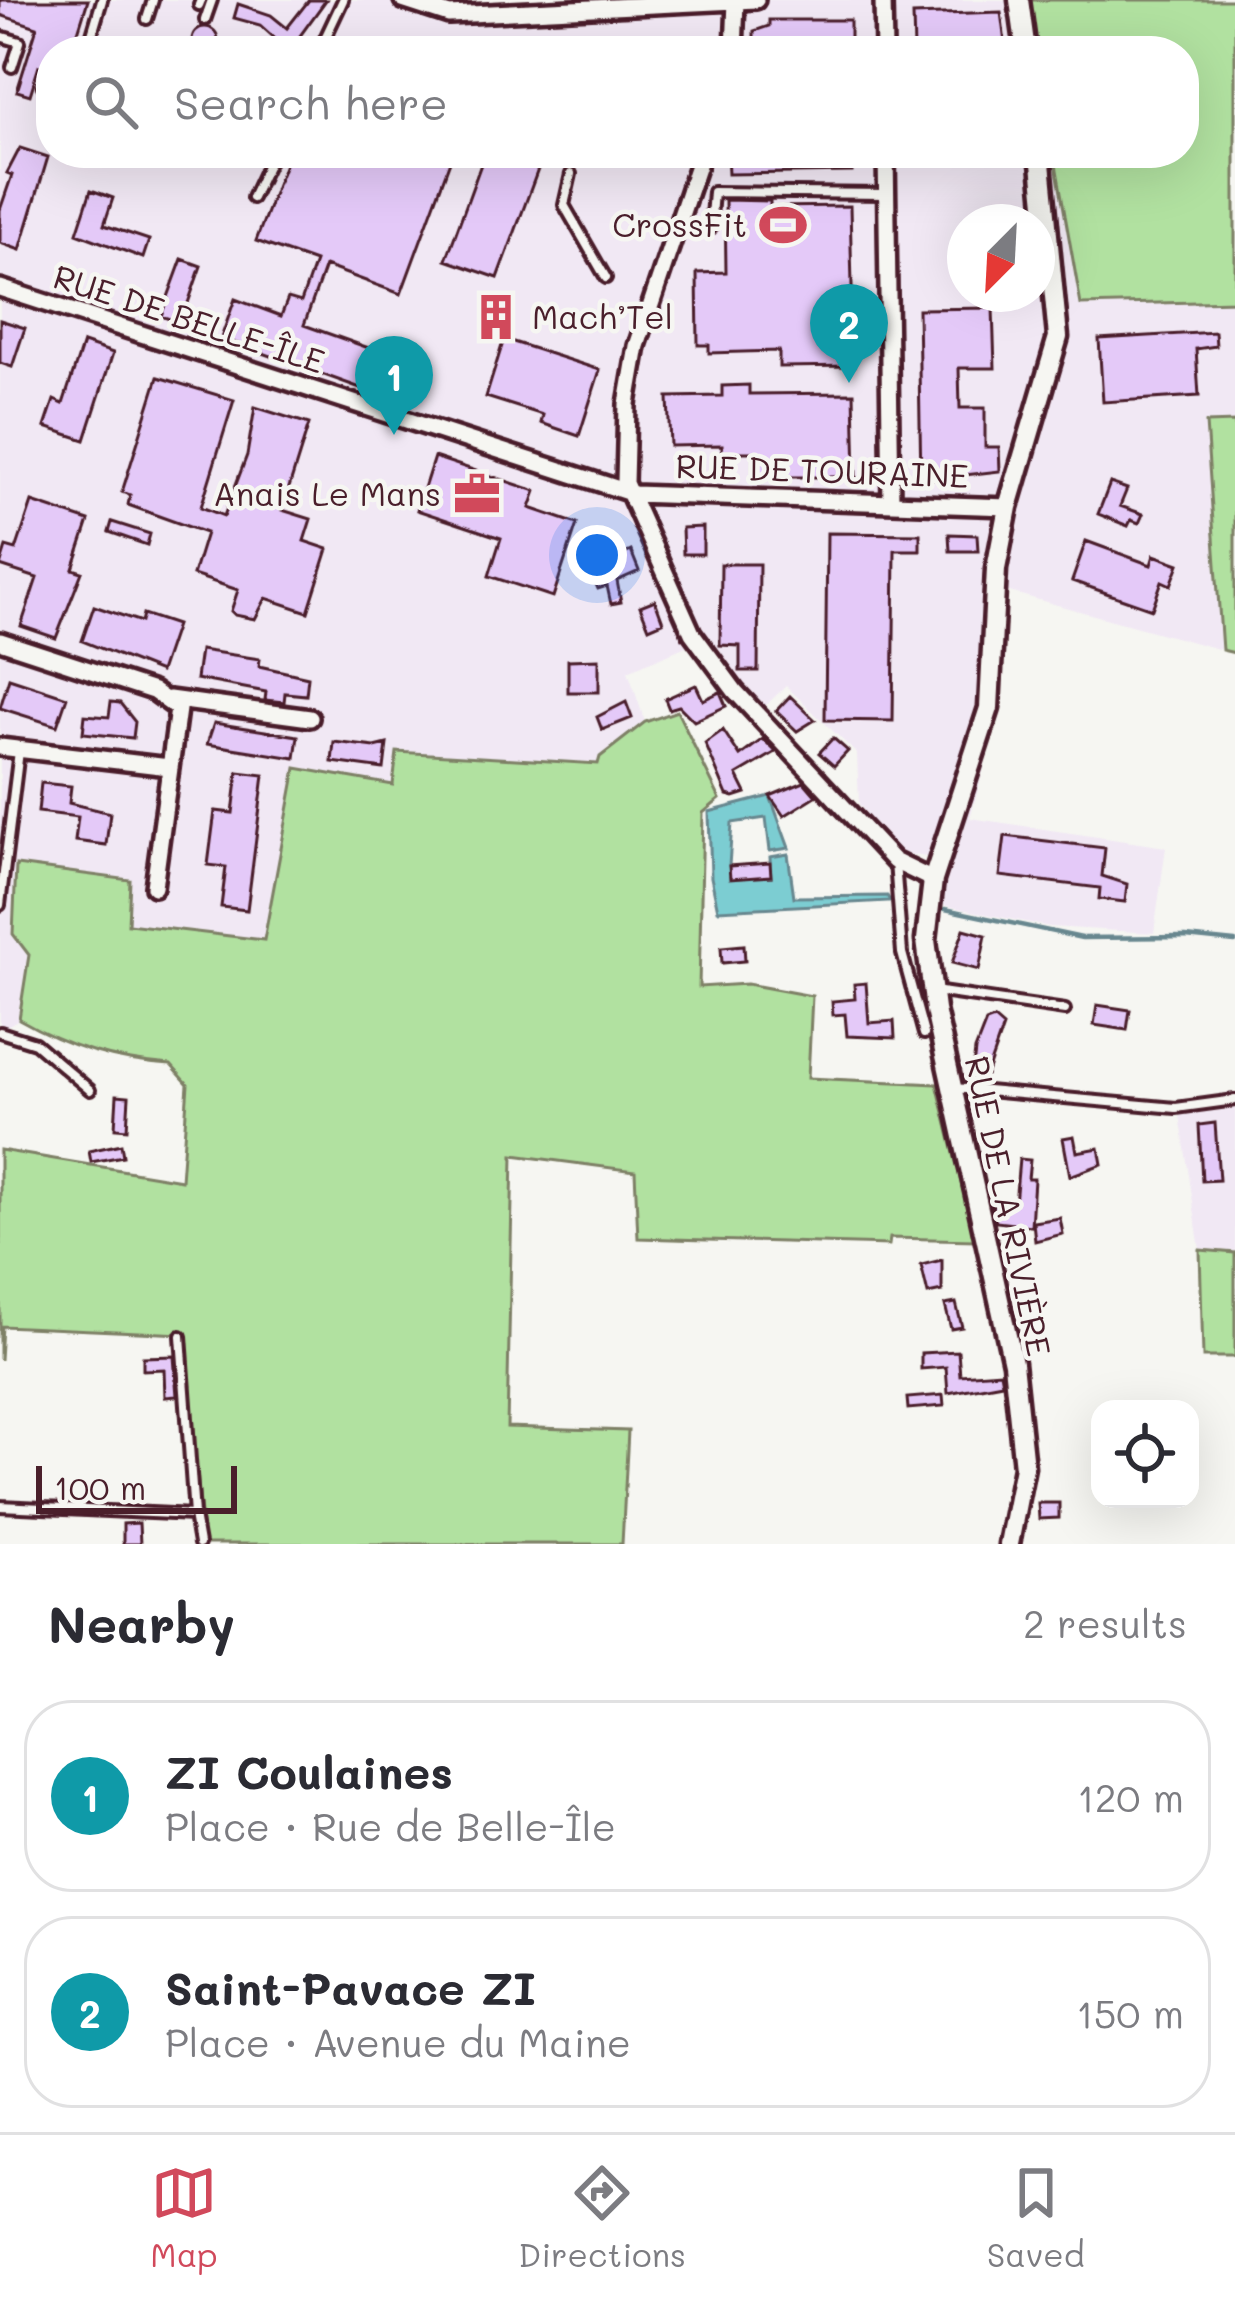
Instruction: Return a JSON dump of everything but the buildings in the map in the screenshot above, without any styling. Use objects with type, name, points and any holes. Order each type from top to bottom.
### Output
[{"type":"street","points":[[403,0],[449,15],[756,0]]},
{"type":"street","points":[[884,0],[884,36]]},
{"type":"street","points":[[1018,0],[1024,36]]},
{"type":"street","points":[[735,36],[736,1]]},
{"type":"street","points":[[697,168],[637,346],[627,404],[626,483],[692,632],[735,691],[894,861],[933,880]]},
{"type":"street","points":[[886,168],[891,503]]},
{"type":"street","name":"RUE DE LA RIVIÈRE","points":[[1010,1544],[1024,1467],[1013,1363],[933,992],[926,940],[933,880],[989,708],[996,569],[1008,507],[1058,337],[1041,168]]},
{"type":"street","name":"RUE DE BELLE-ÎLE","points":[[0,288],[634,494]]},
{"type":"street","name":"RUE DE TOURAINE","points":[[634,494],[1008,507]]},
{"type":"street","points":[[0,640],[169,699],[310,718]]},
{"type":"street","points":[[154,887],[178,709],[169,699]]},
{"type":"street","points":[[0,747],[170,767]]},
{"type":"lane","points":[[91,36],[102,0]]},
{"type":"lane","points":[[147,19],[153,0]]},
{"type":"lane","points":[[206,20],[212,0]]},
{"type":"lane","points":[[326,36],[343,0]]},
{"type":"lane","points":[[0,36],[20,42],[12,67]]},
{"type":"lane","points":[[252,198],[266,168]]},
{"type":"lane","points":[[572,174],[564,205],[606,278]]},
{"type":"lane","points":[[710,229],[713,192],[886,194]]},
{"type":"lane","points":[[0,905],[20,749]]},
{"type":"lane","points":[[894,861],[902,953],[924,1034]]},
{"type":"lane","points":[[933,992],[1065,1010]]},
{"type":"lane","points":[[0,1032],[34,1042],[90,1090]]},
{"type":"lane","points":[[953,1088],[1176,1108],[1235,1100]]},
{"type":"lane","points":[[182,1336],[199,1544]]},
{"type":"lane","points":[[0,1506],[194,1515]]},
{"type":"shaded area","points":[[0,0],[418,0],[440,11],[652,0],[1026,0],[1032,36],[36,36],[36,168],[1057,168],[1081,305],[1235,301],[1235,422],[1206,424],[1222,650],[1006,591],[1000,711],[970,818],[1166,847],[1154,933],[1050,927],[942,905],[945,860],[895,852],[859,804],[857,754],[786,686],[763,708],[705,638],[628,671],[645,722],[600,757],[599,764],[398,752],[394,785],[270,926],[265,940],[127,924],[29,954],[19,1019],[0,1030]]},
{"type":"shaded area","points":[[1235,1108],[1235,1253],[1200,1250],[1180,1115]]},
{"type":"green space","points":[[1026,0],[1235,0],[1235,301],[1081,305],[1057,168],[1199,168],[1199,36],[1032,36]]},
{"type":"green space","points":[[1235,422],[1235,653],[1222,650],[1206,423]]},
{"type":"green space","points":[[677,711],[720,799],[703,813],[699,987],[747,984],[812,996],[808,1078],[937,1084],[975,1240],[890,1238],[889,1245],[638,1238],[635,1171],[513,1155],[507,1427],[628,1431],[622,1544],[204,1544],[183,1334],[2,1326],[0,1360],[0,1150],[181,1180],[188,1084],[171,1065],[92,1051],[19,1019],[29,955],[13,934],[16,865],[130,880],[128,924],[264,940],[296,768],[393,785],[397,752],[598,764],[600,757],[645,722]]},
{"type":"green space","points":[[1200,1250],[1235,1253],[1235,1357],[1203,1357]]},
{"type":"water","points":[[770,796],[789,848],[770,851],[766,818],[732,823],[729,866],[771,876],[770,857],[788,854],[794,897],[887,896],[890,901],[718,910],[711,877],[709,812]]},
{"type":"waterway","points":[[945,909],[1082,938],[1186,937],[1235,942]]},
{"type":"place","name":"CrossFit","points":[[783,225]]},
{"type":"place","name":"Mach’Tel","points":[[496,317]]},
{"type":"place","name":"Saint-Pavace ZI","points":[[849,383]]},
{"type":"place","name":"ZI Coulaines","points":[[394,435]]},
{"type":"place","name":"Anais Le Mans","points":[[477,494]]}]
